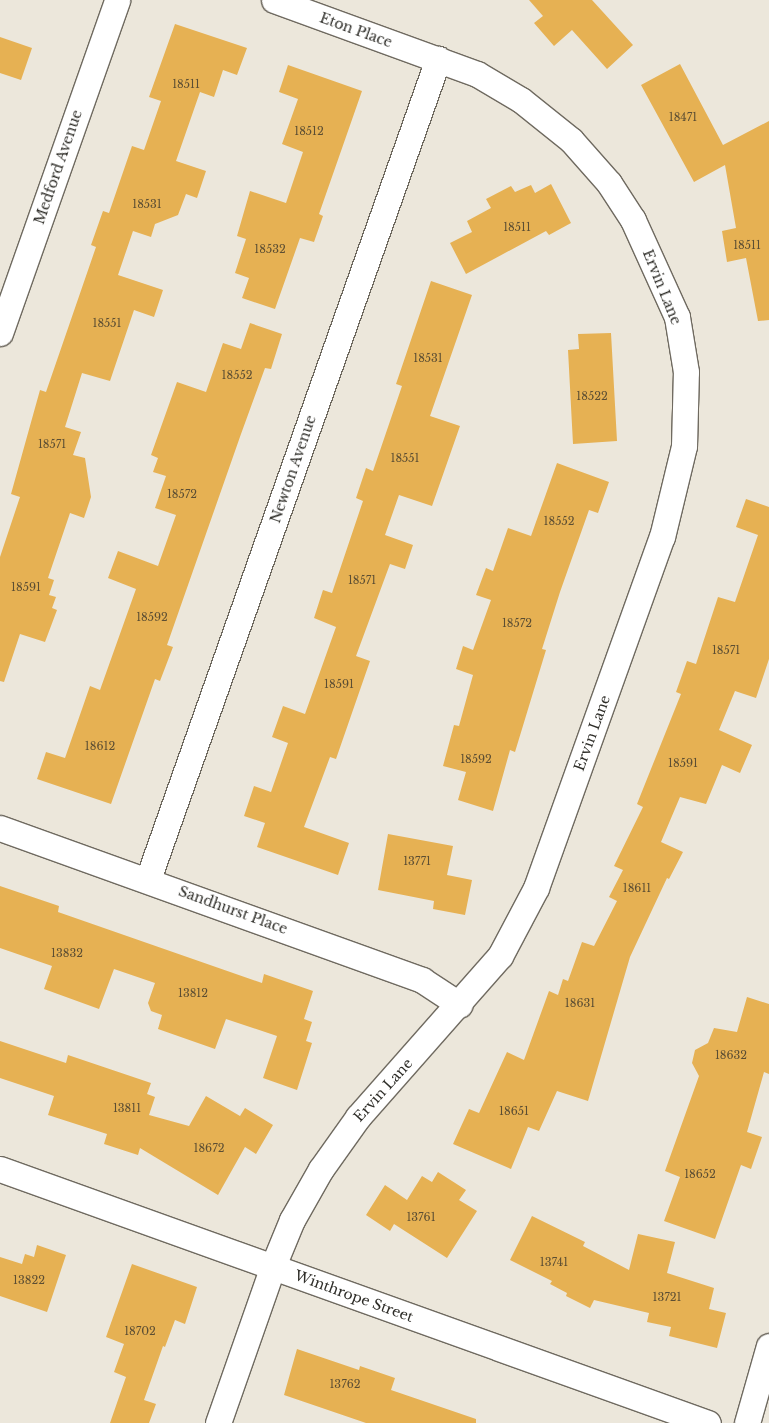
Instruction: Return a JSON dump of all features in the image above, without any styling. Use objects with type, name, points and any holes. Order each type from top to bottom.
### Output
[{"type":"street","name":"Medford Avenue","points":[[0,333],[116,0]]},
{"type":"street","name":"Eton Place","points":[[274,0],[438,59]]},
{"type":"street","name":"Newton Avenue","points":[[148,879],[438,59]]},
{"type":"street","name":"Ervin Lane","points":[[218,1423],[273,1266],[292,1220],[321,1169],[358,1116],[460,1005],[500,956],[536,888],[662,537],[684,446],[686,372],[677,317],[632,220],[608,183],[571,140],[521,100],[477,74],[438,59]]},
{"type":"street","name":"Sandhurst Place","points":[[0,828],[148,879],[422,980],[460,1005]]},
{"type":"street","name":"Winthrope Street","points":[[0,1169],[708,1423]]},
{"type":"street","points":[[747,1423],[769,1346]]},
{"type":"building","points":[[529,0],[592,0],[633,45],[607,69],[572,30],[554,46],[534,23],[543,16]]},
{"type":"building","points":[[175,24],[247,48],[237,75],[223,70],[214,97],[200,92],[176,161],[206,171],[197,198],[186,194],[178,215],[155,224],[151,237],[133,231],[118,275],[163,290],[154,317],[134,310],[110,381],[82,373],[65,427],[81,432],[73,455],[85,458],[91,497],[84,518],[70,513],[48,578],[54,580],[49,595],[56,597],[52,608],[57,610],[45,642],[20,634],[4,682],[0,681],[0,557],[20,497],[11,494],[40,390],[46,392],[96,247],[91,245],[103,211],[109,213],[132,146],[144,150],[161,101],[149,97]]},
{"type":"building","points":[[0,37],[32,48],[21,80],[0,73]]},
{"type":"building","points":[[680,64],[723,145],[769,121],[769,320],[758,321],[746,258],[727,262],[722,231],[736,228],[725,165],[694,182],[641,85]]},
{"type":"building","points":[[288,65],[362,91],[319,214],[323,216],[314,242],[300,238],[275,309],[242,298],[249,278],[235,273],[246,239],[237,236],[250,191],[286,203],[303,152],[282,144],[298,99],[279,92]]},
{"type":"building","points":[[551,184],[571,223],[549,235],[546,231],[466,274],[450,243],[472,232],[467,221],[491,208],[486,199],[511,186],[515,192],[531,185],[535,193]]},
{"type":"building","points":[[431,281],[472,295],[430,416],[460,426],[432,506],[399,495],[385,535],[413,545],[405,569],[390,564],[356,656],[370,661],[336,759],[330,757],[304,827],[349,843],[338,875],[257,847],[265,823],[244,816],[254,786],[271,792],[288,743],[272,737],[283,706],[305,714],[336,627],[314,618],[323,590],[332,593],[363,501],[356,498],[366,468],[373,471],[402,386],[396,384]]},
{"type":"building","points":[[250,323],[282,334],[271,369],[265,368],[167,645],[173,647],[160,681],[155,679],[111,804],[37,779],[46,752],[65,758],[90,686],[100,690],[136,589],[108,578],[118,551],[158,566],[176,515],[155,508],[166,476],[153,472],[158,458],[151,455],[177,382],[206,392],[223,343],[241,349]]},
{"type":"building","points":[[611,333],[617,441],[573,444],[568,350],[579,349],[578,334]]},
{"type":"building","points":[[557,463],[609,482],[598,513],[589,510],[560,592],[542,649],[546,650],[515,752],[510,750],[493,811],[458,800],[466,772],[443,766],[454,725],[459,726],[473,675],[456,669],[463,646],[473,650],[491,600],[476,595],[486,568],[493,571],[508,528],[531,536]]},
{"type":"building","points":[[746,499],[769,507],[769,659],[756,698],[735,691],[719,730],[752,745],[740,773],[722,765],[706,804],[680,797],[661,842],[683,852],[669,879],[667,878],[630,957],[588,1101],[557,1091],[539,1131],[528,1127],[511,1169],[453,1144],[469,1109],[479,1113],[507,1052],[524,1060],[549,991],[558,995],[563,979],[568,981],[582,942],[594,946],[617,901],[609,897],[623,870],[614,866],[643,807],[637,804],[681,694],[676,692],[687,661],[696,664],[718,597],[735,602],[758,535],[736,527]]},
{"type":"building","points":[[388,834],[453,846],[447,875],[472,880],[465,915],[433,909],[434,901],[378,890]]},
{"type":"building","points":[[0,886],[59,906],[58,912],[262,983],[264,974],[313,991],[304,1019],[312,1022],[306,1041],[312,1043],[297,1090],[263,1078],[277,1036],[226,1019],[215,1049],[158,1029],[162,1015],[151,1011],[148,1003],[155,983],[114,969],[99,1009],[44,989],[52,966],[0,948]]},
{"type":"building","points":[[747,997],[769,1004],[769,1074],[764,1072],[747,1132],[762,1137],[751,1169],[741,1165],[715,1239],[664,1221],[680,1177],[665,1171],[699,1076],[692,1063],[695,1050],[708,1043],[714,1028],[737,1032]]},
{"type":"building","points":[[0,1041],[66,1063],[68,1055],[151,1083],[147,1094],[155,1097],[149,1115],[189,1126],[206,1096],[240,1116],[245,1108],[273,1125],[256,1154],[245,1147],[218,1195],[140,1148],[138,1155],[104,1144],[107,1134],[48,1115],[54,1096],[0,1078]]},
{"type":"building","points":[[438,1172],[466,1190],[459,1200],[477,1211],[447,1258],[394,1224],[390,1231],[366,1215],[385,1185],[407,1200],[422,1176],[432,1182]]},
{"type":"building","points":[[532,1216],[585,1242],[583,1246],[629,1270],[638,1234],[675,1242],[667,1273],[714,1288],[709,1309],[726,1313],[717,1348],[669,1336],[671,1327],[647,1322],[649,1313],[594,1300],[590,1308],[566,1296],[567,1293],[550,1284],[552,1281],[510,1260]]},
{"type":"building","points":[[37,1245],[66,1255],[47,1312],[0,1296],[0,1257],[22,1264],[25,1254],[34,1257]]},
{"type":"building","points":[[132,1264],[197,1287],[185,1324],[175,1320],[165,1347],[163,1346],[144,1400],[156,1404],[149,1423],[110,1423],[126,1377],[114,1372],[124,1344],[106,1337]]},
{"type":"building","points":[[297,1349],[359,1370],[360,1366],[395,1378],[391,1390],[476,1419],[476,1423],[366,1423],[284,1395]]}]
